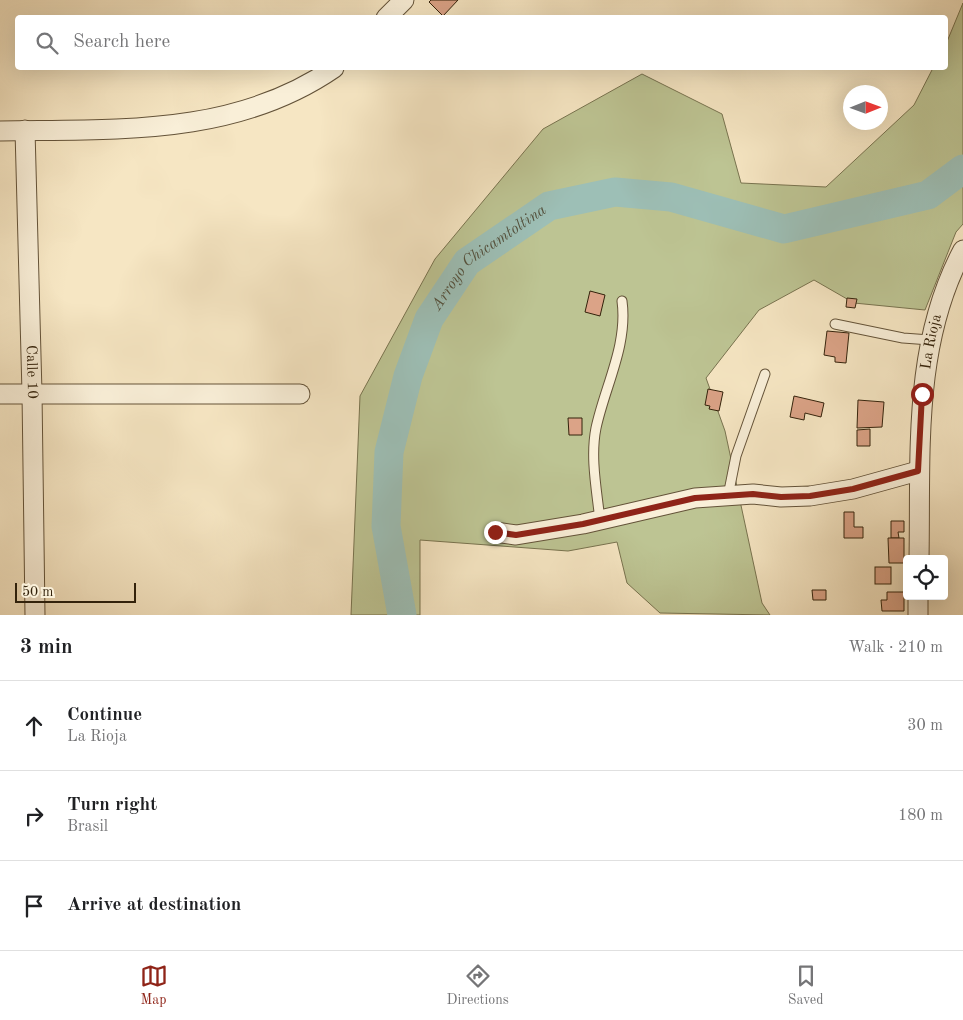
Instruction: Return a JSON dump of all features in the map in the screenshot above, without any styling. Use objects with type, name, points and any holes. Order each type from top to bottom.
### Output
[{"type":"street","points":[[389,15],[404,0]]},
{"type":"street","points":[[0,131],[154,128],[216,117],[267,103],[308,85],[331,70]]},
{"type":"street","name":"Calle 10","points":[[26,130],[35,615]]},
{"type":"street","name":"La Rioja","points":[[919,555],[918,471],[922,394],[930,340],[953,268],[963,250]]},
{"type":"street","points":[[0,394],[300,394]]},
{"type":"street","points":[[495,532],[516,535],[600,521],[695,498],[753,494],[781,497],[810,496],[853,489],[918,471]]},
{"type":"street","points":[[918,600],[918,615]]},
{"type":"lane","points":[[600,521],[594,456],[595,430],[606,388],[619,352],[624,319],[622,301]]},
{"type":"lane","points":[[835,324],[903,338],[930,340]]},
{"type":"lane","points":[[728,496],[736,456],[764,374]]},
{"type":"green space","points":[[963,3],[963,224],[956,232],[925,310],[854,303],[814,280],[759,310],[706,378],[725,431],[762,603],[770,615],[660,613],[627,583],[617,542],[568,551],[420,540],[420,615],[351,615],[360,396],[435,259],[543,129],[642,74],[722,114],[741,183],[826,187],[914,105],[932,70],[948,70],[948,39]]},
{"type":"building","points":[[431,0],[458,0],[444,15],[429,2]]},
{"type":"building","points":[[590,291],[605,295],[600,316],[585,312]]},
{"type":"building","points":[[847,298],[857,299],[855,308],[846,307]]},
{"type":"building","points":[[827,331],[849,333],[846,363],[835,362],[835,357],[824,355]]},
{"type":"building","points":[[708,389],[723,392],[719,411],[709,409],[710,406],[705,405]]},
{"type":"building","points":[[794,396],[824,403],[821,417],[805,413],[804,420],[790,417]]},
{"type":"building","points":[[858,400],[884,402],[882,427],[857,428]]},
{"type":"building","points":[[568,418],[582,418],[582,435],[569,435]]},
{"type":"building","points":[[870,429],[870,446],[857,446],[857,430]]},
{"type":"building","points":[[844,512],[854,512],[854,527],[863,527],[863,538],[844,538]]},
{"type":"building","points":[[891,521],[904,521],[904,532],[898,532],[899,538],[891,538]]},
{"type":"building","points":[[888,538],[904,538],[903,563],[889,563]]},
{"type":"building","points":[[875,567],[891,567],[891,584],[875,584]]},
{"type":"building","points":[[812,590],[826,590],[826,600],[813,600]]},
{"type":"building","points":[[887,592],[903,592],[904,611],[882,611],[881,600],[887,600]]},
{"type":"waterway","name":"Arroyo Chicamtoltina","points":[[402,615],[386,526],[389,452],[408,376],[429,319],[467,262],[549,206],[615,192],[671,197],[784,229],[928,195],[963,169]]},
{"type":"route","points":[[495,532],[516,535],[583,524],[635,514],[695,498],[753,494],[781,497],[810,496],[853,489],[918,471],[922,394]]}]
